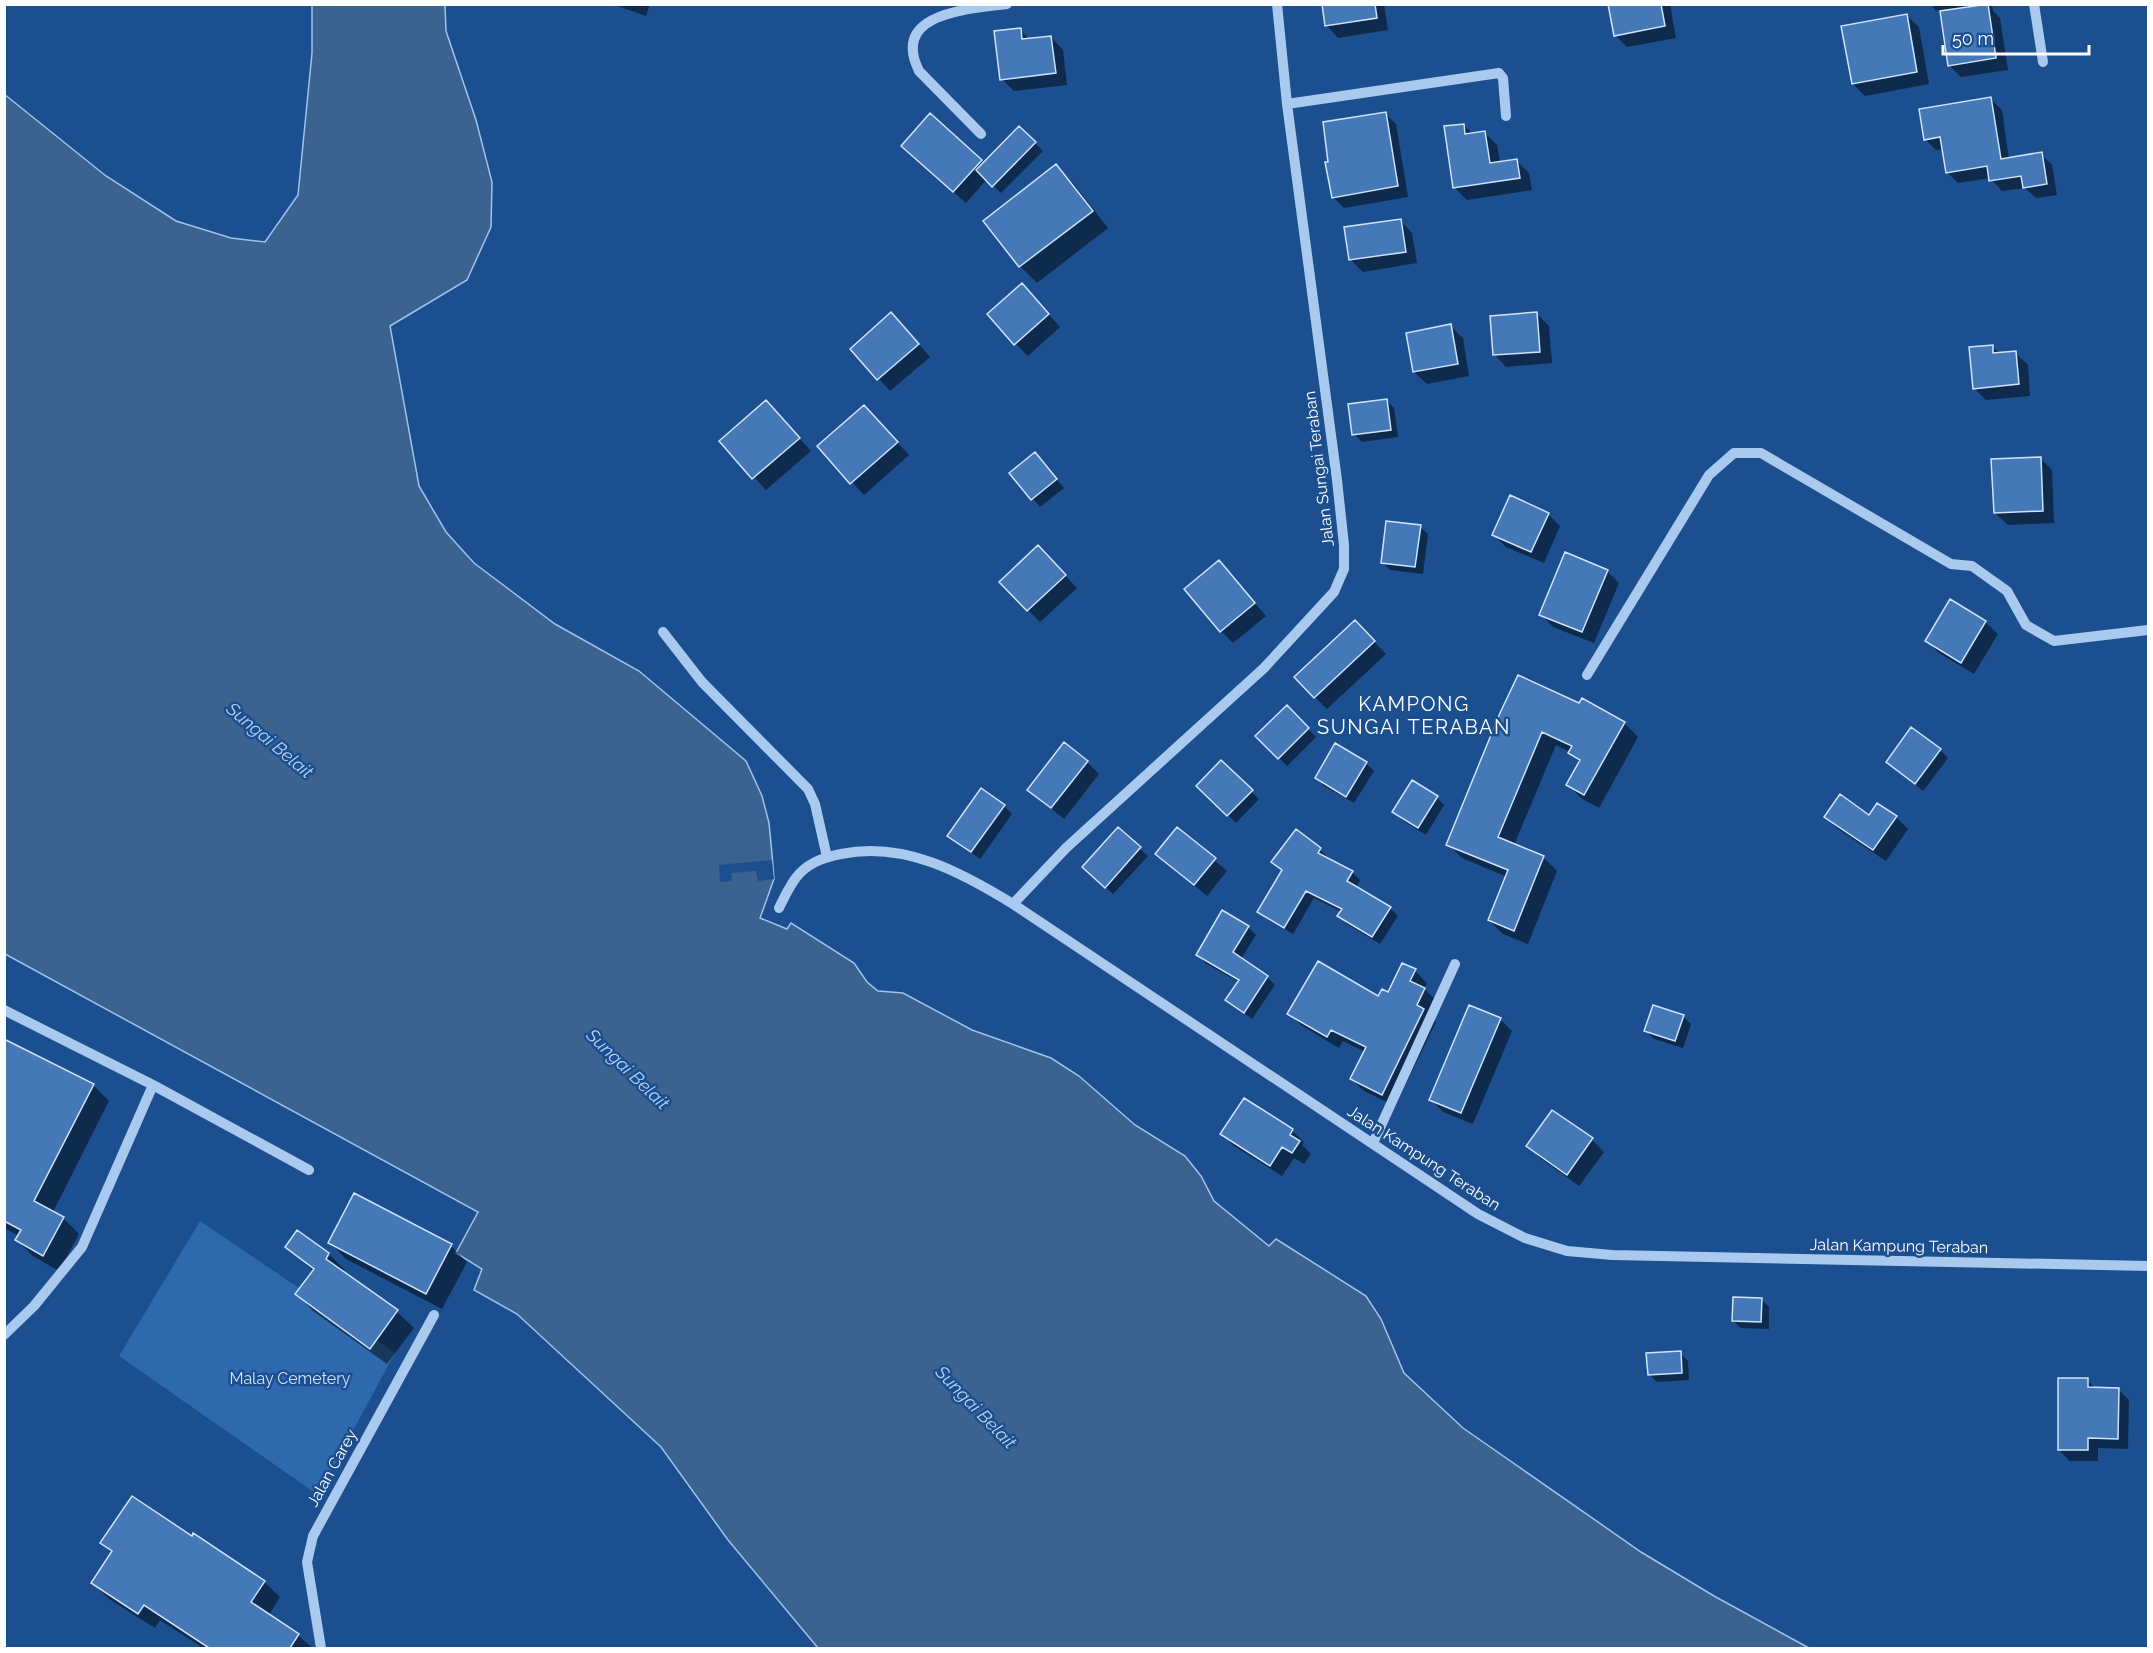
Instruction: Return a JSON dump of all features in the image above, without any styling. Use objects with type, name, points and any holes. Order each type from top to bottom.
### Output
[{"type":"street","points":[[981,134],[919,70],[913,59],[912,46],[917,33],[931,19],[955,11],[1007,4]]},
{"type":"street","name":"Jalan Sungai Teraban","points":[[1013,904],[1066,848],[1264,668],[1334,592],[1344,569],[1344,545],[1337,480],[1287,104],[1277,4]]},
{"type":"street","points":[[2034,4],[2043,62]]},
{"type":"street","points":[[1287,104],[1499,73],[1503,78],[1506,116]]},
{"type":"street","points":[[1587,675],[1709,475],[1734,453],[1761,453],[1951,564],[1972,566],[2007,591],[2026,625],[2054,641],[2148,630]]},
{"type":"street","points":[[663,632],[702,682],[808,789],[815,804],[827,857]]},
{"type":"street","name":"Jalan Kampung Teraban","points":[[779,908],[800,873],[819,859],[848,853],[883,852],[919,857],[973,879],[1478,1214],[1525,1238],[1568,1251],[1612,1255],[2148,1266]]},
{"type":"street","points":[[1372,1143],[1455,964]]},
{"type":"street","points":[[4,1010],[153,1085],[309,1170]]},
{"type":"street","points":[[4,1335],[34,1306],[82,1247],[153,1085]]},
{"type":"street","name":"Jalan Carey","points":[[321,1648],[307,1562],[313,1536],[434,1315]]},
{"type":"green space","name":"Malay Cemetery","points":[[200,1221],[395,1353],[318,1495],[119,1356]]},
{"type":"water","name":"Sungai Belait","points":[[312,5],[445,5],[446,31],[476,120],[492,182],[491,227],[467,280],[390,326],[419,486],[446,532],[474,563],[555,624],[639,671],[746,761],[762,796],[769,823],[772,854],[774,879],[760,918],[787,929],[791,923],[854,963],[867,982],[878,991],[903,993],[972,1030],[1051,1058],[1079,1076],[1135,1125],[1185,1156],[1201,1176],[1214,1201],[1269,1246],[1276,1239],[1366,1296],[1381,1319],[1404,1373],[1463,1428],[1641,1552],[1714,1596],[1809,1648],[818,1648],[728,1540],[661,1447],[517,1314],[474,1290],[482,1269],[456,1253],[478,1212],[5,954],[4,94],[106,176],[176,221],[231,238],[265,242],[298,195],[312,53]]},
{"type":"pier","points":[[772,860],[774,879],[758,881],[756,871],[731,873],[732,881],[720,882],[719,865]]},
{"type":"building","points":[[1322,4],[1375,4],[1377,18],[1325,26]]},
{"type":"building","points":[[1608,4],[1661,4],[1665,26],[1614,36]]},
{"type":"building","points":[[1988,4],[1996,58],[1948,66],[1940,11]]},
{"type":"building","points":[[1907,14],[1917,72],[1852,84],[1841,26]]},
{"type":"building","points":[[1021,28],[1022,39],[1051,36],[1056,73],[1000,80],[994,31]]},
{"type":"building","points":[[1991,97],[2001,159],[2042,152],[2047,184],[2023,188],[2021,176],[1989,181],[1987,166],[1946,173],[1940,137],[1924,140],[1919,109]]},
{"type":"building","points":[[1386,112],[1398,186],[1332,198],[1325,162],[1328,162],[1323,122]]},
{"type":"building","points":[[930,113],[982,160],[953,192],[901,146]]},
{"type":"building","points":[[1464,124],[1465,134],[1485,131],[1490,163],[1517,159],[1520,178],[1453,188],[1444,126]]},
{"type":"building","points":[[1019,126],[1036,142],[992,187],[976,170]]},
{"type":"building","points":[[1056,164],[1093,211],[1019,267],[983,221]]},
{"type":"building","points":[[1401,219],[1406,252],[1349,260],[1344,227]]},
{"type":"building","points":[[1022,283],[1049,314],[1014,345],[987,314]]},
{"type":"building","points":[[891,312],[919,344],[877,380],[850,349]]},
{"type":"building","points":[[1537,312],[1540,352],[1493,355],[1490,316]]},
{"type":"building","points":[[1451,324],[1458,364],[1413,372],[1406,333]]},
{"type":"building","points":[[1993,345],[1993,353],[2016,351],[2019,384],[1973,389],[1969,347]]},
{"type":"building","points":[[1387,399],[1391,430],[1352,435],[1348,404]]},
{"type":"building","points":[[766,400],[800,438],[752,479],[719,441]]},
{"type":"building","points":[[864,405],[898,442],[850,484],[817,446]]},
{"type":"building","points":[[1035,452],[1057,479],[1031,500],[1009,473]]},
{"type":"building","points":[[2041,457],[2043,511],[1994,513],[1991,459]]},
{"type":"building","points":[[1510,495],[1549,513],[1531,552],[1492,535]]},
{"type":"building","points":[[1386,521],[1421,525],[1415,567],[1381,563]]},
{"type":"building","points":[[1038,545],[1066,575],[1027,611],[999,582]]},
{"type":"building","points":[[1565,552],[1608,570],[1582,632],[1539,615]]},
{"type":"building","points":[[1219,560],[1255,603],[1220,632],[1184,589]]},
{"type":"building","points":[[1950,599],[1986,621],[1961,663],[1925,641]]},
{"type":"building","points":[[1355,620],[1375,641],[1314,698],[1294,677]]},
{"type":"building","points":[[1518,675],[1579,703],[1582,698],[1625,722],[1584,795],[1566,785],[1580,760],[1568,753],[1572,746],[1542,732],[1498,837],[1544,856],[1514,931],[1488,920],[1508,870],[1446,845]]},
{"type":"building","points":[[1287,705],[1309,728],[1278,759],[1255,736]]},
{"type":"building","points":[[1911,727],[1941,749],[1915,784],[1886,762]]},
{"type":"building","points":[[1064,742],[1088,761],[1051,808],[1027,790]]},
{"type":"building","points":[[1335,743],[1367,762],[1346,797],[1315,778]]},
{"type":"building","points":[[1221,760],[1253,790],[1227,816],[1196,786]]},
{"type":"building","points":[[1412,780],[1438,796],[1418,828],[1392,812]]},
{"type":"building","points":[[981,788],[1005,805],[971,852],[947,836]]},
{"type":"building","points":[[1840,794],[1869,815],[1877,803],[1897,816],[1873,850],[1824,817]]},
{"type":"building","points":[[1118,827],[1141,847],[1105,888],[1082,867]]},
{"type":"building","points":[[1177,827],[1216,858],[1194,885],[1155,854]]},
{"type":"building","points":[[1296,829],[1321,848],[1318,853],[1353,871],[1347,881],[1391,907],[1372,937],[1337,916],[1342,909],[1306,891],[1284,928],[1257,912],[1282,870],[1271,862]]},
{"type":"building","points":[[1222,910],[1249,926],[1233,952],[1268,976],[1244,1013],[1225,1000],[1239,980],[1196,955]]},
{"type":"building","points":[[1318,961],[1378,996],[1382,989],[1388,992],[1402,963],[1416,969],[1410,981],[1425,988],[1417,1005],[1424,1009],[1382,1095],[1350,1079],[1366,1047],[1331,1030],[1327,1037],[1287,1014]]},
{"type":"building","points":[[1469,1005],[1501,1018],[1461,1113],[1429,1100]]},
{"type":"building","points":[[1653,1005],[1684,1015],[1675,1041],[1644,1031]]},
{"type":"building","points":[[4,1039],[94,1084],[34,1201],[64,1217],[43,1256],[15,1240],[21,1230],[4,1221]]},
{"type":"building","points":[[1244,1098],[1293,1129],[1290,1135],[1300,1141],[1292,1153],[1282,1147],[1270,1166],[1220,1134]]},
{"type":"building","points":[[1552,1110],[1593,1138],[1567,1175],[1526,1146]]},
{"type":"building","points":[[354,1193],[452,1244],[426,1294],[328,1243]]},
{"type":"building","points":[[297,1230],[329,1253],[326,1259],[398,1310],[370,1349],[295,1294],[314,1269],[285,1247]]},
{"type":"building","points":[[1733,1297],[1762,1298],[1761,1322],[1732,1321]]},
{"type":"building","points":[[1681,1351],[1682,1373],[1648,1375],[1646,1353]]},
{"type":"building","points":[[2058,1378],[2088,1378],[2088,1387],[2119,1388],[2118,1439],[2088,1438],[2088,1450],[2058,1450]]},
{"type":"building","points":[[132,1496],[265,1581],[251,1602],[299,1634],[290,1648],[209,1648],[144,1605],[138,1614],[91,1583],[112,1551],[100,1543]]},
{"type":"district","name":"KAMPONG SUNGAI TERABAN","points":[[1414,716]]}]
